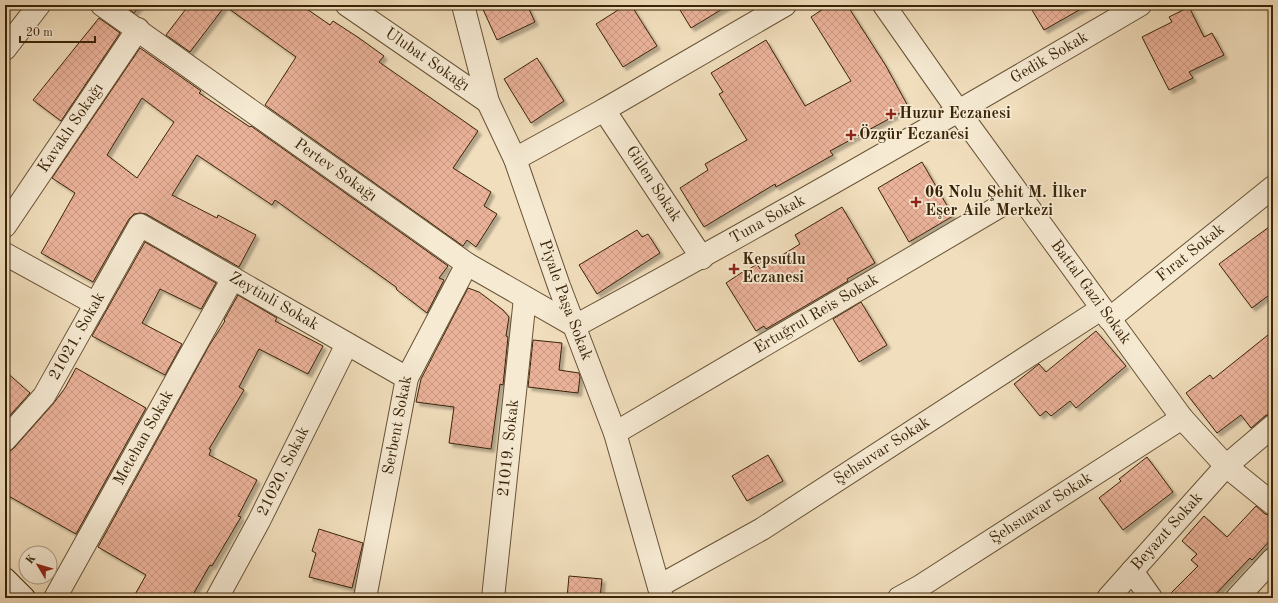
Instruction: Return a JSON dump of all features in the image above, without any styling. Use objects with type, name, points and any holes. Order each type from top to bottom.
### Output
[{"type":"street","points":[[5,49],[39,5]]},
{"type":"street","name":"Pertev Sokağı","points":[[102,5],[138,29],[467,264],[575,326]]},
{"type":"street","name":"Ulubat Sokağı","points":[[347,5],[488,102]]},
{"type":"street","name":"Piyale Paşa Sokak","points":[[464,5],[488,102],[515,158],[559,286],[615,433],[660,592]]},
{"type":"street","points":[[515,158],[604,110],[785,5]]},
{"type":"street","name":"Battal Gazi Sokak","points":[[884,5],[958,112],[1182,418],[1226,466],[1273,504]]},
{"type":"street","name":"Gedik Sokak","points":[[958,112],[1140,5]]},
{"type":"street","name":"Kavaklı Sokağı","points":[[5,226],[138,29]]},
{"type":"street","name":"Gülen Sokak","points":[[604,110],[702,258]]},
{"type":"street","name":"Tuna Sokak","points":[[575,326],[702,258],[958,112]]},
{"type":"street","name":"Fırat Sokak","points":[[1105,314],[1273,187]]},
{"type":"street","name":"Ertuğrul Reis Sokak","points":[[615,433],[1020,196]]},
{"type":"street","name":"Zeytinli Sokak","points":[[140,225],[407,378]]},
{"type":"street","name":"21021. Sokak","points":[[5,440],[44,396],[140,225]]},
{"type":"street","points":[[5,254],[96,304]]},
{"type":"street","name":"Serbent Sokak","points":[[365,598],[407,378],[467,264]]},
{"type":"street","name":"Metehan Sokak","points":[[55,598],[233,278]]},
{"type":"street","name":"21019. Sokak","points":[[493,598],[525,298]]},
{"type":"street","name":"Şehsuvar Sokak","points":[[660,592],[762,530],[1105,314]]},
{"type":"street","name":"21020. Sokak","points":[[217,598],[259,521],[347,344]]},
{"type":"street","name":"Şehsuavar Sokak","points":[[899,598],[919,587],[1182,418]]},
{"type":"street","name":"Beyazıt Sokak","points":[[1108,598],[1226,466],[1273,426]]},
{"type":"street","points":[[1237,598],[1273,559]]},
{"type":"street","points":[[1132,571],[1151,598]]},
{"type":"street","points":[[5,578],[24,598]]},
{"type":"building","points":[[124,5],[140,5],[134,13]]},
{"type":"building","points":[[189,5],[301,5],[330,25],[333,21],[359,38],[384,56],[379,62],[478,131],[453,168],[491,192],[484,206],[497,214],[476,247],[467,240],[463,246],[265,105],[296,57],[225,6],[190,52],[166,35]]},
{"type":"building","points":[[481,5],[527,5],[535,22],[497,40]]},
{"type":"building","points":[[626,5],[631,5],[657,46],[623,67],[596,24]]},
{"type":"building","points":[[677,5],[729,5],[691,28]]},
{"type":"building","points":[[829,5],[847,5],[886,66],[909,108],[830,151],[833,155],[776,187],[775,184],[704,227],[680,188],[708,170],[705,164],[747,140],[719,94],[723,92],[711,73],[766,40],[805,106],[851,81],[811,17]]},
{"type":"building","points":[[1029,5],[1088,5],[1044,30]]},
{"type":"building","points":[[1189,7],[1204,37],[1212,33],[1224,55],[1189,72],[1193,78],[1169,90],[1142,37],[1172,22],[1169,17]]},
{"type":"building","points":[[99,18],[120,33],[61,121],[33,100]]},
{"type":"building","points":[[140,48],[201,91],[199,93],[250,127],[251,126],[448,266],[439,278],[444,280],[427,313],[397,290],[396,287],[275,200],[272,205],[197,155],[172,195],[217,218],[218,215],[256,235],[239,267],[146,214],[140,213],[134,214],[129,219],[93,282],[41,253],[75,193],[52,178]],"holes":[[[142,98],[174,122],[137,178],[107,155]]]},
{"type":"building","points":[[537,58],[564,101],[531,123],[504,79]]},
{"type":"building","name":"06 Nolu Şehit M. İlker Eşer Aile Merkezi","points":[[922,162],[953,216],[909,242],[878,188]]},
{"type":"building","points":[[842,207],[875,263],[847,279],[848,281],[766,329],[764,326],[756,331],[726,283],[757,264],[760,269],[800,244],[795,235]]},
{"type":"building","points":[[1273,224],[1273,292],[1252,308],[1219,264]]},
{"type":"building","points":[[637,230],[642,237],[648,234],[660,253],[597,294],[579,265]]},
{"type":"building","points":[[145,242],[216,283],[201,309],[160,289],[142,323],[182,344],[165,375],[92,336]]},
{"type":"building","points":[[468,288],[479,292],[503,310],[509,317],[506,336],[508,337],[503,385],[500,384],[491,449],[449,443],[454,407],[416,402],[421,379]]},
{"type":"building","points":[[238,295],[277,318],[275,321],[323,346],[308,374],[259,349],[239,387],[244,390],[209,449],[211,450],[209,455],[257,480],[238,516],[241,517],[191,598],[133,598],[146,575],[98,547],[209,346],[225,321],[224,320]]},
{"type":"building","points":[[861,302],[887,345],[859,362],[833,319]]},
{"type":"building","points":[[1096,331],[1126,366],[1076,408],[1070,401],[1051,416],[1046,411],[1040,416],[1014,384],[1039,364],[1046,372]]},
{"type":"building","points":[[1273,331],[1273,412],[1265,416],[1251,428],[1241,415],[1217,433],[1186,393],[1210,375],[1213,379]]},
{"type":"building","points":[[533,340],[562,343],[559,370],[579,373],[578,393],[528,387]]},
{"type":"building","points":[[76,368],[146,408],[76,534],[5,494],[5,452],[9,452],[14,448],[53,404],[65,388]]},
{"type":"building","points":[[5,371],[30,393],[5,421]]},
{"type":"building","points":[[768,455],[783,481],[747,501],[732,476]]},
{"type":"building","points":[[1147,457],[1173,492],[1123,530],[1099,498],[1121,481],[1119,479]]},
{"type":"building","points":[[1256,506],[1265,514],[1273,516],[1273,537],[1252,560],[1250,558],[1212,598],[1166,598],[1198,566],[1191,560],[1197,554],[1182,541],[1204,516],[1227,537]]},
{"type":"building","points":[[319,529],[363,543],[352,588],[309,577],[316,553],[312,551]]},
{"type":"building","points":[[569,576],[602,579],[600,598],[567,598]]},
{"type":"place","name":"Huzur Eczanesi","points":[[891,114]]},
{"type":"place","name":"Özgür Eczanesi","points":[[851,135]]},
{"type":"place","name":"06 Nolu Şehit M. İlker Eşer Aile Merkezi","points":[[916,202]]},
{"type":"place","name":"Kepsutlu Eczanesi","points":[[734,269]]}]
